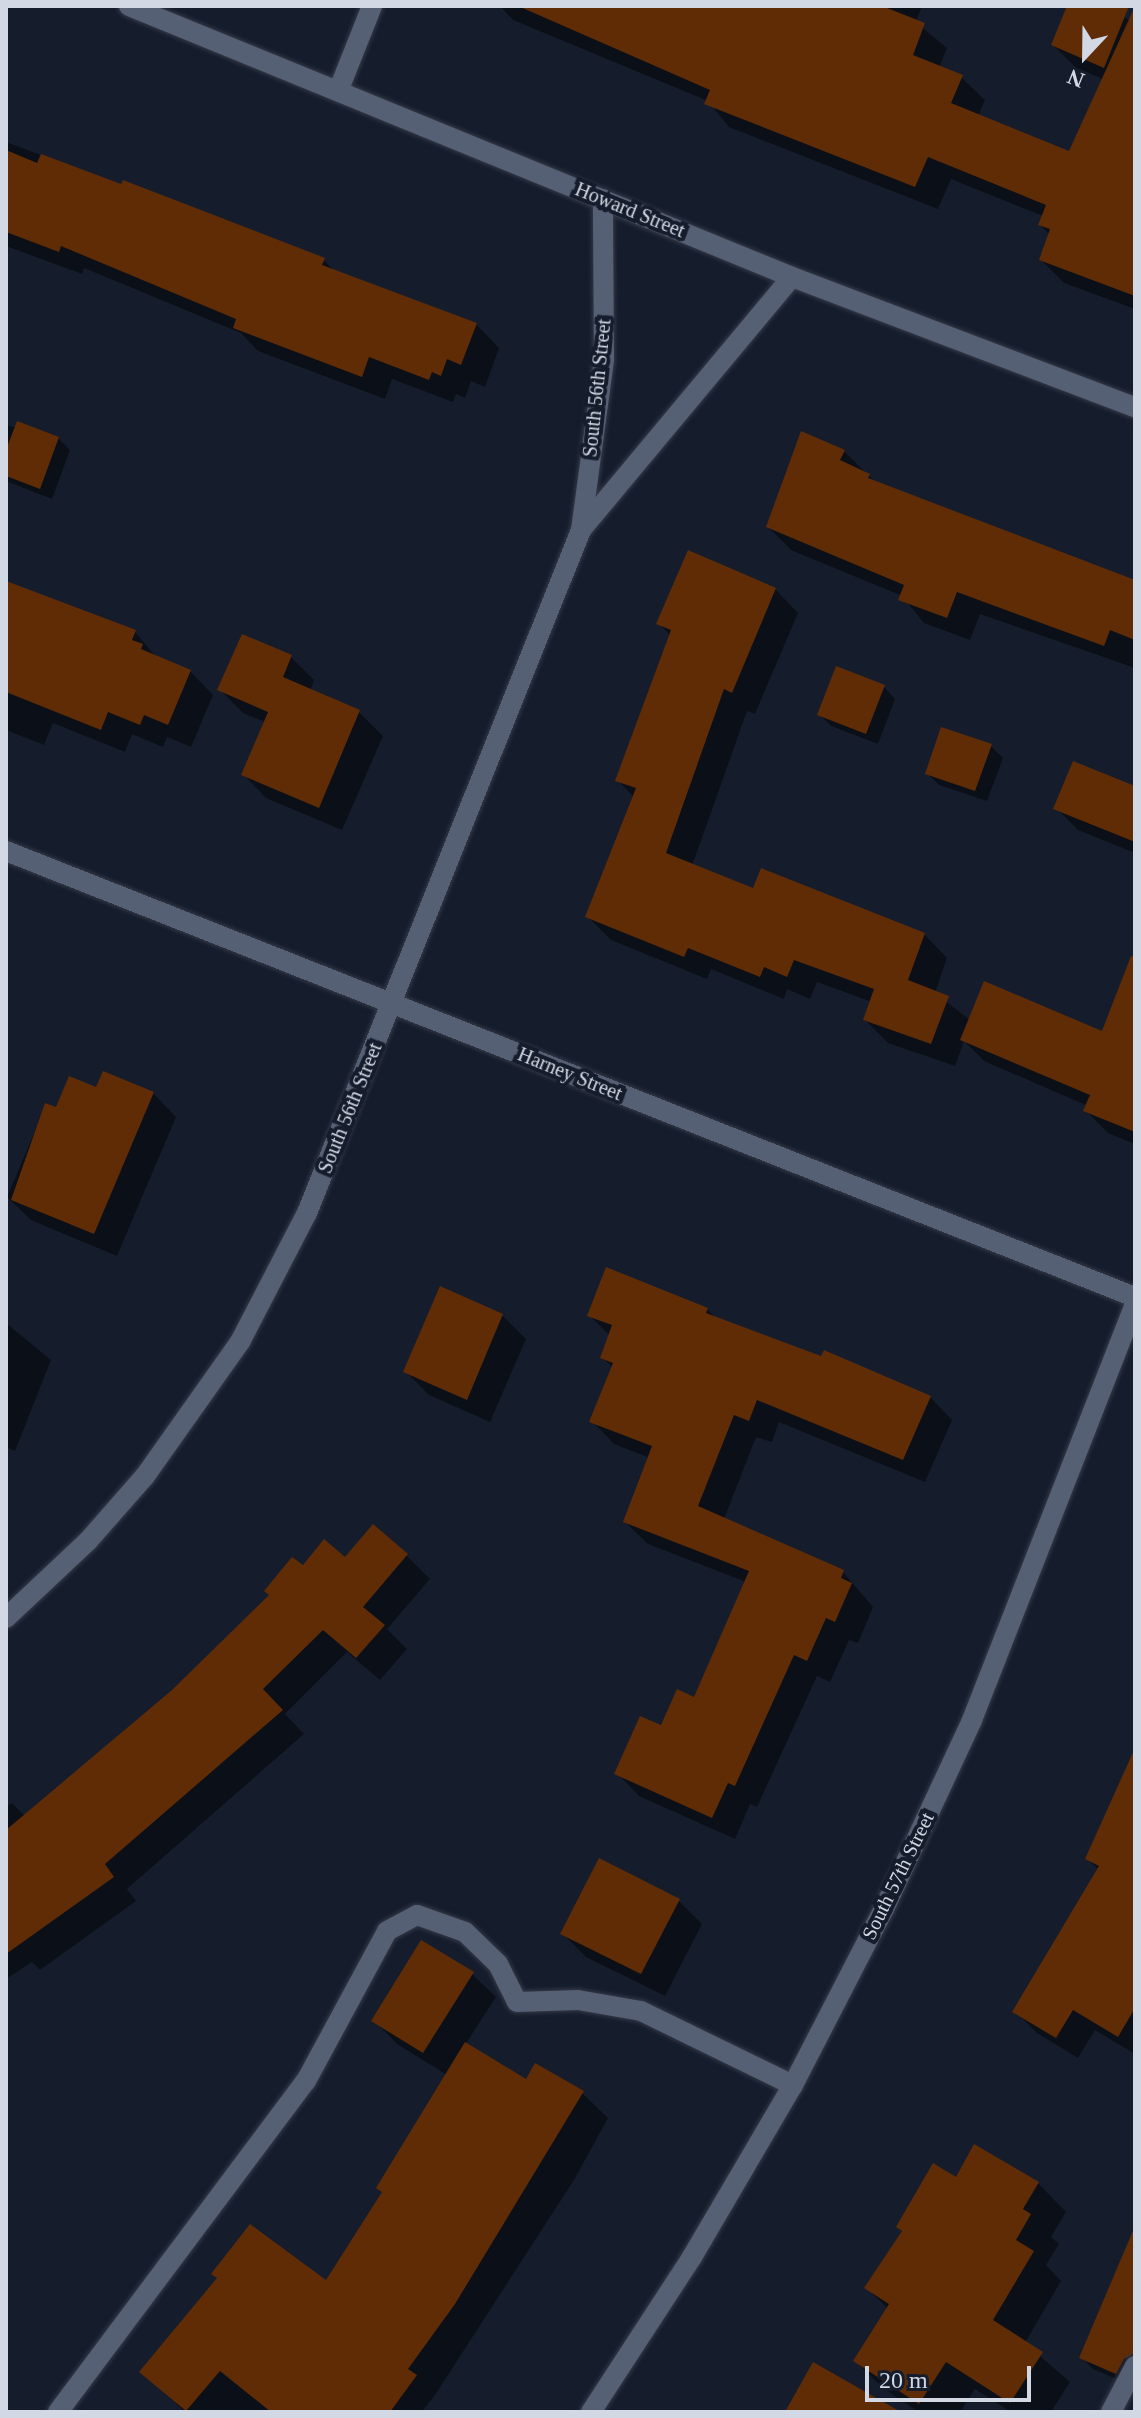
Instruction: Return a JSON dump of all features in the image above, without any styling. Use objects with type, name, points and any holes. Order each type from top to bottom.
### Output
[{"type":"street","name":"Howard Street","points":[[129,6],[339,89],[792,277],[1135,407]]},
{"type":"street","points":[[339,89],[372,6]]},
{"type":"street","name":"South 56th Street","points":[[6,1618],[88,1541],[145,1476],[240,1342],[307,1213],[581,530],[604,359],[603,199]]},
{"type":"street","name":"South 56th Street","points":[[581,530],[792,277]]},
{"type":"street","name":"Harney Street","points":[[6,851],[1135,1297]]},
{"type":"street","name":"South 57th Street","points":[[591,2412],[692,2257],[793,2085],[884,1909],[972,1720],[1135,1305]]},
{"type":"street","points":[[58,2412],[306,2081],[387,1931],[417,1915],[465,1932],[498,1964],[517,2002],[578,2000],[641,2011],[793,2085]]},
{"type":"street","points":[[1111,2412],[1135,2366]]},
{"type":"building","points":[[518,6],[882,6],[925,23],[913,55],[963,75],[951,103],[1069,151],[1135,6],[1135,296],[1039,260],[1050,229],[1038,225],[1046,205],[928,157],[915,187],[704,104],[710,90]]},
{"type":"building","points":[[1067,6],[1129,6],[1104,68],[1051,45]]},
{"type":"building","points":[[6,150],[37,163],[41,154],[121,184],[123,180],[325,258],[322,265],[477,323],[461,365],[447,359],[441,376],[432,372],[429,380],[369,357],[362,377],[233,328],[236,319],[61,246],[59,252],[6,232]]},
{"type":"building","points":[[17,421],[59,437],[40,489],[6,476],[6,450]]},
{"type":"building","points":[[801,431],[845,450],[840,460],[870,474],[868,478],[1135,580],[1135,640],[1110,630],[1104,646],[957,592],[947,618],[898,600],[904,585],[766,527]]},
{"type":"building","points":[[688,550],[776,588],[732,693],[724,689],[666,853],[753,888],[761,868],[925,933],[908,980],[949,996],[931,1044],[863,1020],[874,989],[794,960],[787,977],[764,967],[760,977],[688,948],[684,957],[585,917],[636,788],[615,781],[671,630],[656,624]]},
{"type":"building","points":[[6,581],[136,630],[132,640],[143,644],[141,649],[191,670],[168,725],[144,715],[140,725],[108,712],[101,730],[6,692]]},
{"type":"building","points":[[242,634],[292,655],[283,677],[360,710],[319,808],[241,775],[268,712],[217,690]]},
{"type":"building","points":[[836,666],[885,685],[866,734],[817,715]]},
{"type":"building","points":[[941,727],[992,744],[975,791],[925,774]]},
{"type":"building","points":[[1073,761],[1135,786],[1135,842],[1053,809]]},
{"type":"building","points":[[1131,956],[1135,957],[1135,1132],[1083,1111],[1090,1095],[960,1040],[984,981],[1102,1031]]},
{"type":"building","points":[[103,1071],[154,1092],[94,1234],[11,1200],[45,1103],[56,1107],[69,1076],[96,1087]]},
{"type":"building","points":[[606,1267],[708,1308],[706,1313],[821,1356],[824,1350],[931,1396],[903,1460],[757,1400],[749,1421],[734,1415],[698,1506],[844,1570],[841,1578],[852,1583],[835,1622],[826,1618],[807,1661],[794,1655],[735,1786],[728,1783],[712,1818],[614,1774],[640,1716],[661,1725],[677,1689],[694,1697],[749,1571],[623,1522],[652,1446],[589,1422],[613,1363],[600,1358],[612,1325],[587,1316]]},
{"type":"building","points":[[440,1286],[503,1314],[467,1400],[403,1372]]},
{"type":"building","points":[[373,1524],[408,1554],[363,1607],[385,1625],[356,1658],[323,1630],[263,1689],[283,1710],[105,1864],[114,1877],[6,1954],[6,1830],[172,1690],[269,1595],[264,1591],[292,1557],[303,1565],[324,1539],[345,1557]]},
{"type":"building","points":[[1135,1748],[1135,2008],[1118,2037],[1073,2010],[1056,2038],[1012,2012],[1099,1866],[1085,1859]]},
{"type":"building","points":[[599,1858],[680,1899],[641,1974],[560,1934]]},
{"type":"building","points":[[421,1940],[474,1972],[423,2053],[371,2021]]},
{"type":"building","points":[[465,2042],[526,2079],[535,2063],[584,2091],[455,2304],[408,2369],[417,2375],[390,2412],[271,2412],[220,2371],[186,2411],[139,2372],[217,2278],[211,2274],[250,2224],[326,2280],[382,2192],[376,2188]]},
{"type":"building","points":[[974,2144],[1039,2182],[1023,2209],[1031,2214],[1016,2240],[1034,2251],[993,2320],[1043,2352],[1010,2403],[946,2362],[919,2404],[853,2361],[889,2304],[864,2288],[902,2231],[896,2227],[933,2163],[956,2177]]},
{"type":"building","points":[[1135,2226],[1135,2353],[1124,2359],[1116,2374],[1079,2358]]},
{"type":"building","points":[[813,2362],[901,2412],[785,2412]]}]
